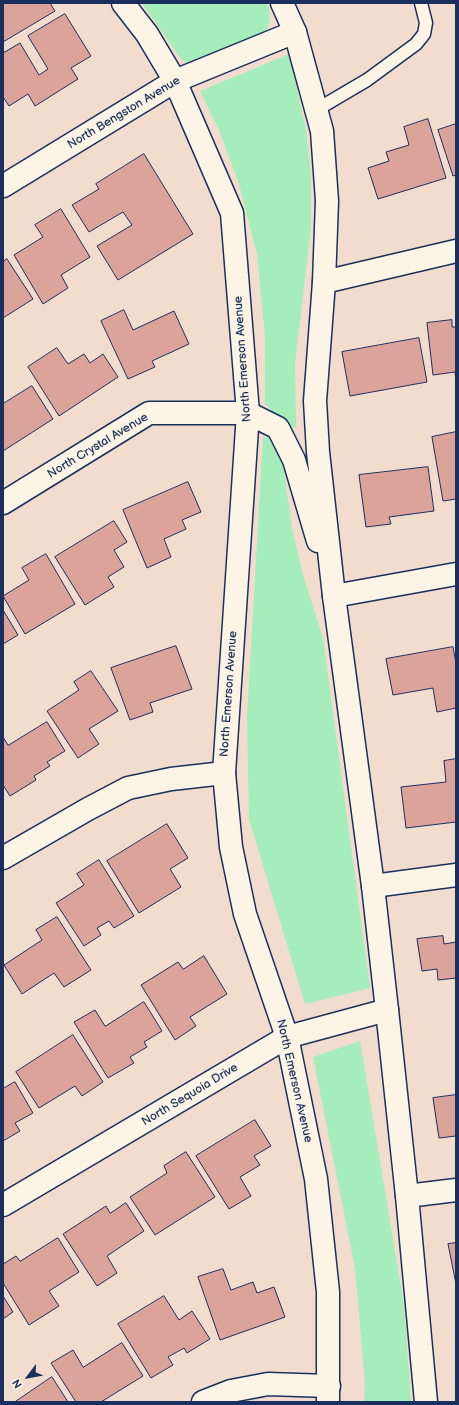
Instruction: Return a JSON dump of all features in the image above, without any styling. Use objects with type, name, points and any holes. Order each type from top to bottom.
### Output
[{"type":"street","name":"North Emerson Avenue","points":[[122,3],[147,34],[175,81],[232,213],[248,413],[224,773],[231,847],[245,914],[287,1037],[316,1179],[328,1292],[329,1394]]},
{"type":"street","points":[[282,3],[295,32],[322,131],[327,201],[324,282],[315,402],[318,452],[334,596],[373,886],[407,1196],[426,1402]]},
{"type":"street","name":"North Bengston Avenue","points":[[3,186],[175,81],[295,32]]},
{"type":"street","points":[[324,282],[456,251]]},
{"type":"street","name":"North Crystal Avenue","points":[[3,503],[149,413],[248,413]]},
{"type":"street","points":[[248,413],[278,428],[294,460],[334,596]]},
{"type":"street","points":[[334,596],[456,574]]},
{"type":"street","points":[[3,858],[88,809],[128,788],[171,779],[224,773]]},
{"type":"street","points":[[373,886],[456,875]]},
{"type":"street","name":"North Sequoia Drive","points":[[3,1205],[287,1037],[387,1010]]},
{"type":"street","points":[[407,1196],[456,1190]]},
{"type":"street","points":[[203,1402],[231,1391],[268,1384],[329,1394]]},
{"type":"lane","points":[[316,110],[367,80],[416,44],[424,34],[426,23],[421,3]]},
{"type":"green space","points":[[142,3],[266,3],[270,13],[270,18],[268,26],[260,39],[188,64],[180,58]]},
{"type":"green space","points":[[289,54],[306,130],[311,175],[311,227],[295,364],[296,427],[289,429],[265,404],[265,336],[257,254],[239,184],[219,130],[200,91]]},
{"type":"green space","points":[[263,437],[270,437],[282,458],[292,528],[303,575],[323,638],[370,988],[305,1004],[249,819],[247,717]]},
{"type":"green space","points":[[360,1041],[404,1305],[411,1402],[364,1402],[365,1384],[355,1268],[313,1057]]},
{"type":"building","points":[[3,3],[50,3],[55,11],[3,42]]},
{"type":"building","points":[[65,14],[91,56],[71,68],[78,79],[35,106],[28,94],[9,106],[3,97],[3,53],[20,43],[39,75],[48,69],[28,36]]},
{"type":"building","points":[[428,119],[446,178],[378,199],[368,168],[389,161],[386,152],[409,145],[404,127]]},
{"type":"building","points":[[456,124],[456,175],[453,176],[438,130]]},
{"type":"building","points":[[144,154],[193,234],[118,280],[97,246],[132,225],[123,212],[89,232],[72,205],[99,189],[96,184]]},
{"type":"building","points":[[61,209],[90,257],[61,275],[68,288],[43,304],[14,255],[43,237],[35,225]]},
{"type":"building","points":[[7,259],[33,299],[3,318],[3,262]]},
{"type":"building","points":[[124,310],[133,330],[174,311],[189,344],[152,361],[155,367],[128,379],[101,321]]},
{"type":"building","points":[[452,320],[452,327],[456,327],[456,384],[455,372],[433,375],[427,323]]},
{"type":"building","points":[[419,338],[427,382],[350,396],[342,352]]},
{"type":"building","points":[[57,348],[68,364],[84,354],[90,363],[103,354],[118,377],[59,416],[28,367]]},
{"type":"building","points":[[32,386],[53,419],[3,451],[3,404]]},
{"type":"building","points":[[456,432],[456,499],[443,501],[432,437]]},
{"type":"building","points":[[428,467],[434,511],[389,517],[391,524],[366,527],[359,475]]},
{"type":"building","points":[[188,482],[201,512],[182,520],[186,529],[164,539],[171,557],[147,568],[123,510]]},
{"type":"building","points":[[114,521],[127,542],[114,550],[124,567],[108,577],[114,587],[85,605],[55,557]]},
{"type":"building","points":[[46,554],[75,604],[25,634],[3,596],[29,580],[22,568]]},
{"type":"building","points":[[3,610],[18,635],[3,644]]},
{"type":"building","points":[[176,646],[192,689],[150,703],[153,712],[130,720],[111,668]]},
{"type":"building","points":[[453,647],[456,663],[456,708],[437,712],[433,688],[393,695],[386,659]]},
{"type":"building","points":[[91,671],[118,711],[89,729],[99,744],[78,758],[47,711],[79,690],[74,682]]},
{"type":"building","points":[[47,722],[65,751],[47,762],[50,766],[34,776],[36,780],[10,796],[3,785],[3,737],[8,745]]},
{"type":"building","points":[[456,759],[456,822],[406,828],[401,787],[446,782],[444,761]]},
{"type":"building","points":[[167,824],[188,858],[170,869],[181,887],[139,913],[107,861]]},
{"type":"building","points":[[99,860],[134,916],[114,928],[109,921],[97,928],[101,935],[84,946],[56,903],[84,885],[77,874]]},
{"type":"building","points":[[57,917],[91,970],[64,987],[54,973],[22,994],[4,965],[42,940],[36,930]]},
{"type":"building","points":[[443,936],[444,944],[456,942],[456,978],[438,980],[437,969],[422,971],[417,939]]},
{"type":"building","points":[[204,956],[227,994],[190,1017],[196,1026],[175,1040],[141,985],[178,962],[183,969]]},
{"type":"building","points":[[144,1002],[162,1031],[144,1042],[147,1047],[130,1057],[134,1063],[108,1078],[74,1022],[95,1010],[105,1026]]},
{"type":"building","points":[[73,1035],[103,1082],[82,1096],[75,1086],[39,1108],[16,1072]]},
{"type":"building","points":[[15,1082],[33,1113],[15,1123],[20,1131],[3,1141],[3,1089]]},
{"type":"building","points":[[456,1095],[456,1136],[439,1138],[433,1098]]},
{"type":"building","points":[[255,1120],[271,1146],[254,1156],[260,1165],[240,1177],[251,1196],[229,1209],[196,1156]]},
{"type":"building","points":[[186,1152],[215,1197],[155,1235],[130,1197],[167,1173],[164,1166]]},
{"type":"building","points":[[126,1203],[144,1231],[107,1256],[117,1273],[97,1286],[63,1234],[106,1206],[110,1213]]},
{"type":"building","points":[[58,1238],[79,1272],[49,1291],[59,1306],[29,1325],[3,1283],[3,1264],[16,1256],[20,1261]]},
{"type":"building","points":[[456,1243],[456,1284],[448,1244]]},
{"type":"building","points":[[223,1269],[231,1290],[253,1282],[257,1293],[274,1287],[285,1317],[220,1340],[198,1277]]},
{"type":"building","points":[[3,1296],[13,1312],[3,1319]]},
{"type":"building","points":[[164,1296],[179,1320],[192,1311],[210,1339],[187,1353],[184,1348],[168,1357],[173,1365],[151,1378],[118,1324]]},
{"type":"building","points":[[122,1343],[143,1376],[101,1402],[76,1402],[51,1363],[73,1350],[83,1367]]},
{"type":"building","points":[[52,1377],[68,1402],[15,1402]]}]
